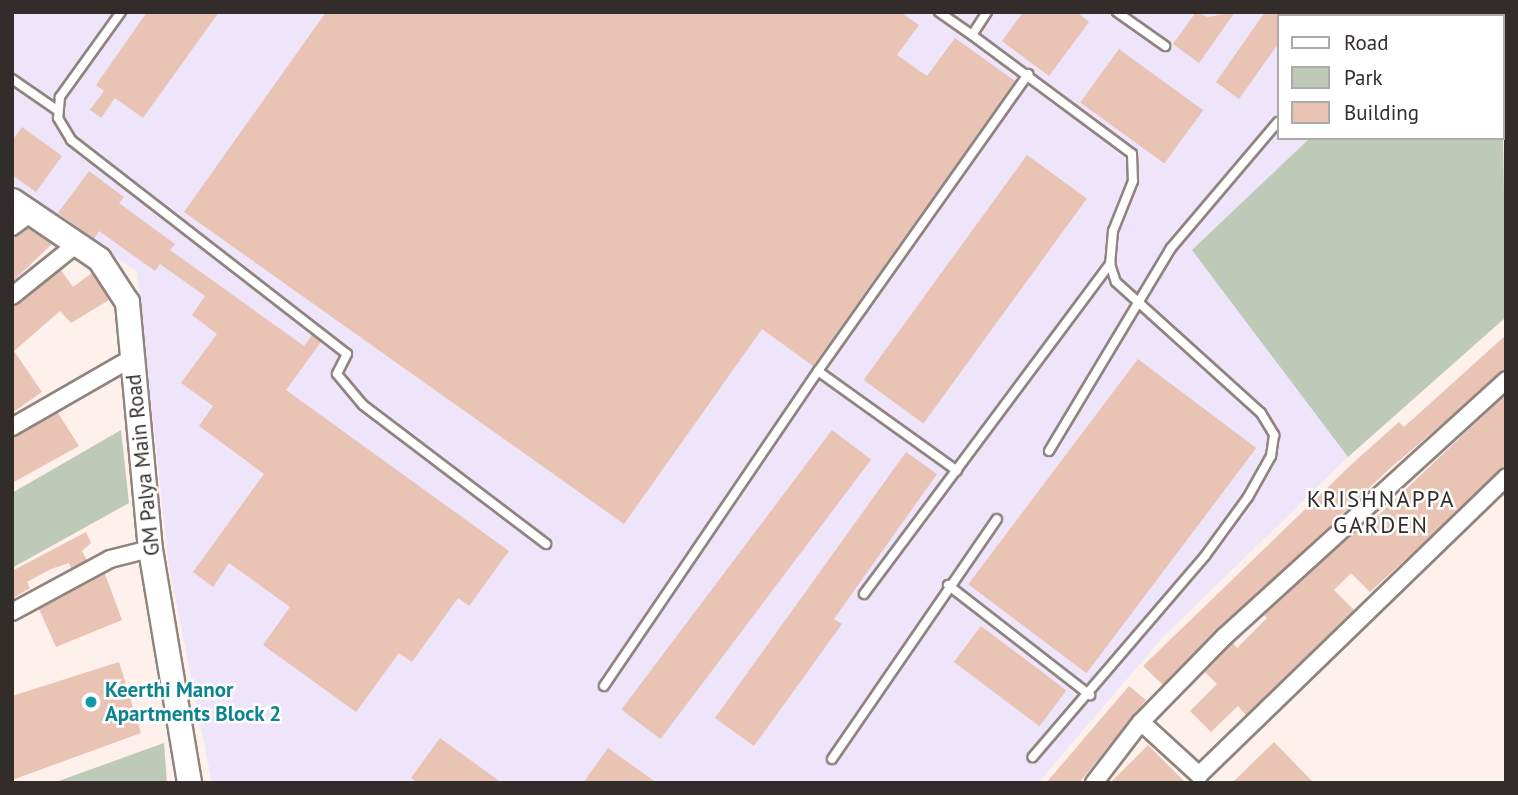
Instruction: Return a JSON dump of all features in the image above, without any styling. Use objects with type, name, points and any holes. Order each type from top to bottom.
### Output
[{"type":"main road","name":"GM Palya Main Road","points":[[22,206],[107,266],[124,293],[150,549],[189,783]]},
{"type":"street","points":[[12,227],[22,206]]},
{"type":"street","points":[[12,296],[77,244]]},
{"type":"street","points":[[12,428],[132,358]]},
{"type":"street","points":[[1094,783],[1141,722],[1286,578],[1506,380]]},
{"type":"street","points":[[1141,722],[1196,779],[1506,477]]},
{"type":"street","points":[[12,612],[110,559],[150,549]]},
{"type":"lane","points":[[57,110],[60,97],[121,12]]},
{"type":"lane","points":[[939,12],[1028,74],[1132,153],[1133,181],[1114,231],[1110,264],[1116,282],[1138,307],[1261,413],[1275,443],[1248,497],[1205,556],[1090,695],[1033,757]]},
{"type":"lane","points":[[972,35],[987,12]]},
{"type":"lane","points":[[1117,12],[1166,46]]},
{"type":"lane","points":[[604,686],[818,371],[1028,74]]},
{"type":"lane","points":[[12,79],[57,110],[71,140],[347,354],[337,374],[363,405],[546,544]]},
{"type":"lane","points":[[1049,451],[1138,307],[1171,248],[1276,124]]},
{"type":"lane","points":[[864,594],[1110,264]]},
{"type":"lane","points":[[818,371],[957,471]]},
{"type":"lane","points":[[832,759],[947,585],[997,519]]},
{"type":"lane","points":[[947,585],[1090,695]]},
{"type":"shaded area","points":[[12,12],[1443,12],[1276,14],[1276,140],[1308,140],[1193,250],[1348,457],[1163,637],[1038,783],[212,783],[169,566],[137,272],[12,183]]},
{"type":"green space","points":[[1308,140],[1503,140],[1506,317],[1348,457],[1192,250]]},
{"type":"green space","points":[[121,430],[129,503],[12,568],[12,493]]},
{"type":"green space","points":[[164,743],[167,783],[53,783]]},
{"type":"building","points":[[147,12],[219,12],[143,118],[115,98],[101,118],[90,110],[104,91],[96,85]]},
{"type":"building","points":[[326,12],[900,12],[919,25],[897,55],[927,76],[955,38],[1015,81],[813,366],[762,329],[624,524],[184,212]]},
{"type":"building","points":[[1023,12],[1077,12],[1089,22],[1049,76],[1002,41]]},
{"type":"building","points":[[1196,12],[1208,17],[1235,12],[1199,63],[1173,44]]},
{"type":"building","points":[[1265,12],[1278,12],[1276,47],[1239,99],[1216,82]]},
{"type":"building","points":[[1119,49],[1203,110],[1164,164],[1080,102]]},
{"type":"building","points":[[22,127],[62,156],[36,192],[12,175],[12,141]]},
{"type":"building","points":[[1027,155],[1087,198],[923,423],[864,380]]},
{"type":"building","points":[[89,171],[124,197],[119,203],[175,244],[170,250],[304,346],[312,335],[321,342],[286,390],[509,551],[469,606],[458,598],[412,662],[399,653],[356,712],[263,645],[290,607],[229,563],[213,587],[193,572],[264,474],[199,426],[213,406],[181,383],[217,334],[192,315],[205,296],[160,264],[155,271],[99,231],[94,239],[58,213]]},
{"type":"building","points":[[28,228],[52,244],[12,282],[12,239]]},
{"type":"building","points":[[61,270],[73,287],[92,273],[109,300],[71,323],[60,311],[14,351],[42,392],[12,413],[12,306]]},
{"type":"building","points":[[1506,335],[1506,370],[1388,470],[1163,685],[1143,666],[1354,462],[1399,422],[1404,427]]},
{"type":"building","points":[[1138,359],[1256,448],[1086,673],[968,584]]},
{"type":"building","points":[[1506,394],[1506,467],[1370,592],[1351,573],[1334,590],[1354,610],[1246,715],[1238,706],[1211,732],[1190,711],[1217,684],[1205,672],[1233,643],[1237,648],[1267,618],[1264,615],[1360,527],[1363,530]]},
{"type":"building","points":[[58,413],[79,446],[12,483],[12,437]]},
{"type":"building","points":[[832,430],[871,459],[660,739],[621,710]]},
{"type":"building","points":[[906,452],[937,474],[834,619],[842,624],[754,746],[715,718]]},
{"type":"building","points":[[86,532],[91,543],[82,551],[87,560],[71,568],[69,563],[51,569],[27,582],[30,588],[12,599],[12,571]]},
{"type":"building","points":[[105,574],[122,620],[56,647],[39,609]]},
{"type":"building","points":[[981,626],[1066,690],[1039,726],[954,662]]},
{"type":"building","points":[[119,662],[141,733],[12,780],[12,696]]},
{"type":"building","points":[[1129,686],[1146,700],[1079,783],[1046,783]]},
{"type":"building","points":[[440,738],[502,783],[418,783],[411,778]]},
{"type":"building","points":[[1274,742],[1314,783],[1232,783]]},
{"type":"building","points":[[1148,745],[1186,783],[1110,783]]},
{"type":"building","points":[[608,748],[657,783],[583,783]]},
{"type":"place","name":"Keerthi Manor Apartments Block 2","points":[[91,702]]},
{"type":"district","name":"KRISHNAPPA GARDEN","points":[[1381,512]]}]
